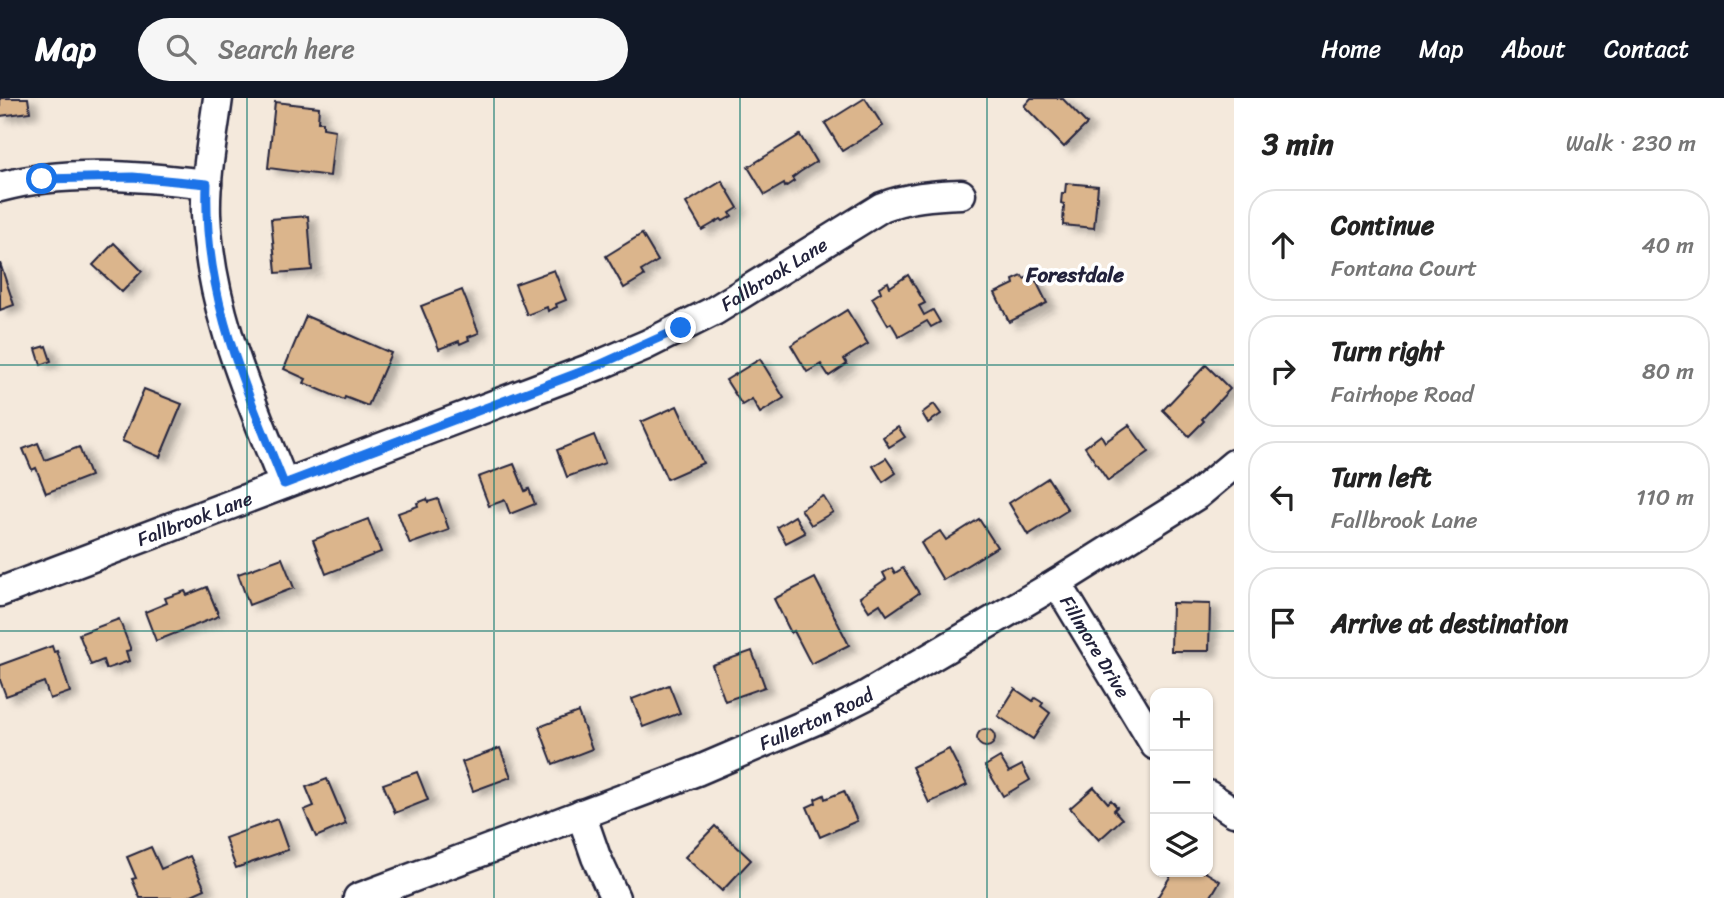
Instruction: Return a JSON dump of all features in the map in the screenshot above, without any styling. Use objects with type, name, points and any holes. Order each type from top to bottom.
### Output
[{"type":"street","points":[[218,98],[207,184],[206,212],[211,265],[225,331],[284,484]]},
{"type":"street","points":[[0,187],[42,179],[98,176],[207,184]]},
{"type":"street","name":"Fallbrook Lane","points":[[0,592],[599,365],[714,311],[882,207],[901,199],[923,195],[961,194]]},
{"type":"street","name":"Fullerton Road","points":[[358,898],[698,771],[782,737],[823,717],[865,696],[1057,583],[1197,495],[1234,464]]},
{"type":"street","name":"Fillmore Drive","points":[[1057,583],[1150,737]]},
{"type":"street","points":[[1213,798],[1234,812]]},
{"type":"street","points":[[581,814],[596,857],[615,898]]},
{"type":"building","points":[[0,98],[28,98],[30,112],[0,116]]},
{"type":"building","points":[[865,98],[883,126],[842,151],[825,123]]},
{"type":"building","points":[[1031,98],[1062,98],[1087,124],[1064,147],[1024,106]]},
{"type":"building","points":[[275,102],[319,107],[318,122],[323,122],[323,128],[335,130],[330,176],[268,168]]},
{"type":"building","points":[[800,135],[816,162],[792,178],[794,181],[785,187],[784,184],[765,195],[748,167]]},
{"type":"building","points":[[722,181],[738,208],[730,213],[732,216],[702,230],[686,203]]},
{"type":"building","points":[[1066,183],[1098,186],[1094,228],[1063,225],[1064,204],[1061,203]]},
{"type":"building","points":[[308,216],[312,270],[276,273],[271,219]]},
{"type":"building","points":[[642,234],[658,261],[641,271],[644,276],[624,288],[606,256]]},
{"type":"building","points":[[114,243],[142,271],[122,292],[93,265]]},
{"type":"building","points":[[0,263],[14,305],[0,310]]},
{"type":"building","points":[[554,270],[566,300],[548,311],[547,307],[527,315],[515,284]]},
{"type":"building","points":[[908,275],[925,303],[919,306],[924,315],[933,310],[940,322],[931,327],[927,321],[899,337],[891,323],[888,325],[872,298],[881,292],[879,287],[888,282],[890,287]]},
{"type":"building","points":[[1033,275],[1047,303],[1009,322],[995,293],[1014,284],[1013,280]]},
{"type":"building","points":[[462,290],[479,333],[460,344],[459,341],[439,349],[421,306]]},
{"type":"building","points":[[847,310],[868,344],[844,359],[847,364],[829,376],[821,364],[807,372],[791,345]]},
{"type":"building","points":[[306,316],[391,353],[368,406],[345,397],[344,400],[304,383],[306,379],[284,369]]},
{"type":"building","points":[[46,346],[51,361],[41,365],[36,349]]},
{"type":"building","points":[[760,359],[784,398],[760,413],[752,399],[742,405],[726,380]]},
{"type":"building","points":[[1206,365],[1230,389],[1189,436],[1163,410]]},
{"type":"building","points":[[144,389],[182,404],[160,457],[122,441]]},
{"type":"building","points":[[934,404],[941,414],[928,423],[922,413]]},
{"type":"building","points":[[677,406],[703,463],[667,479],[641,422]]},
{"type":"building","points":[[1129,425],[1149,452],[1108,481],[1085,447],[1101,435],[1105,442]]},
{"type":"building","points":[[898,427],[905,437],[889,447],[883,437]]},
{"type":"building","points":[[594,435],[605,463],[567,477],[557,450]]},
{"type":"building","points":[[38,443],[45,460],[79,447],[90,476],[46,493],[36,468],[32,470],[23,449]]},
{"type":"building","points":[[886,458],[896,473],[883,482],[873,466]]},
{"type":"building","points":[[514,464],[525,491],[529,489],[535,504],[510,514],[505,500],[489,506],[478,477]]},
{"type":"building","points":[[1048,478],[1068,510],[1028,535],[1009,503]]},
{"type":"building","points":[[823,496],[833,512],[811,525],[801,509]]},
{"type":"building","points":[[427,499],[428,502],[438,499],[449,530],[410,544],[398,513],[418,506],[417,503]]},
{"type":"building","points":[[795,516],[805,533],[786,543],[777,527]]},
{"type":"building","points":[[368,519],[381,552],[326,574],[313,540]]},
{"type":"building","points":[[979,519],[997,547],[943,580],[921,543],[940,531],[946,540]]},
{"type":"building","points":[[282,558],[294,588],[249,605],[238,574]]},
{"type":"building","points":[[892,568],[895,573],[903,568],[919,593],[887,615],[880,604],[869,611],[860,597],[886,579],[883,573]]},
{"type":"building","points":[[815,578],[849,645],[811,664],[774,599]]},
{"type":"building","points":[[207,587],[219,616],[156,641],[145,612],[167,603],[165,598],[185,591],[187,595]]},
{"type":"building","points":[[1172,603],[1210,604],[1209,651],[1171,651]]},
{"type":"building","points":[[119,619],[131,650],[126,651],[129,661],[106,669],[103,660],[91,665],[79,634]]},
{"type":"building","points":[[52,646],[54,652],[57,651],[70,692],[50,699],[44,682],[6,696],[0,680],[0,665]]},
{"type":"building","points":[[752,651],[765,687],[725,701],[712,665]]},
{"type":"building","points":[[669,685],[680,713],[643,727],[632,699]]},
{"type":"building","points":[[1015,689],[1033,701],[1035,698],[1043,703],[1041,706],[1050,713],[1033,739],[998,716]]},
{"type":"building","points":[[578,712],[592,749],[553,764],[539,727]]},
{"type":"building","points":[[986,729],[993,731],[993,745],[986,747],[979,745],[977,738],[979,731]]},
{"type":"building","points":[[500,748],[511,777],[473,791],[462,762]]},
{"type":"building","points":[[949,749],[967,785],[929,803],[912,767]]},
{"type":"building","points":[[1000,757],[1009,772],[1022,765],[1030,780],[1003,796],[985,766]]},
{"type":"building","points":[[417,772],[428,800],[395,813],[383,784]]},
{"type":"building","points":[[327,779],[346,824],[316,837],[304,810],[314,806],[306,787]]},
{"type":"building","points":[[1094,787],[1108,803],[1111,800],[1117,807],[1114,810],[1122,819],[1099,840],[1070,808]]},
{"type":"building","points":[[844,791],[857,821],[820,837],[807,807],[824,795],[825,799]]},
{"type":"building","points":[[277,819],[288,850],[236,868],[225,838]]},
{"type":"building","points":[[715,826],[751,860],[722,891],[685,857]]},
{"type":"building","points":[[151,847],[161,869],[190,856],[205,889],[185,898],[140,898],[132,879],[136,878],[127,857]]},
{"type":"building","points":[[1170,877],[1213,877],[1220,881],[1210,898],[1157,898]]},
{"type":"district","name":"Forestdale","points":[[1075,275]]},
{"type":"route","points":[[42,179],[133,177],[207,184],[206,212],[211,265],[225,331],[284,484],[599,365],[681,328]]}]
